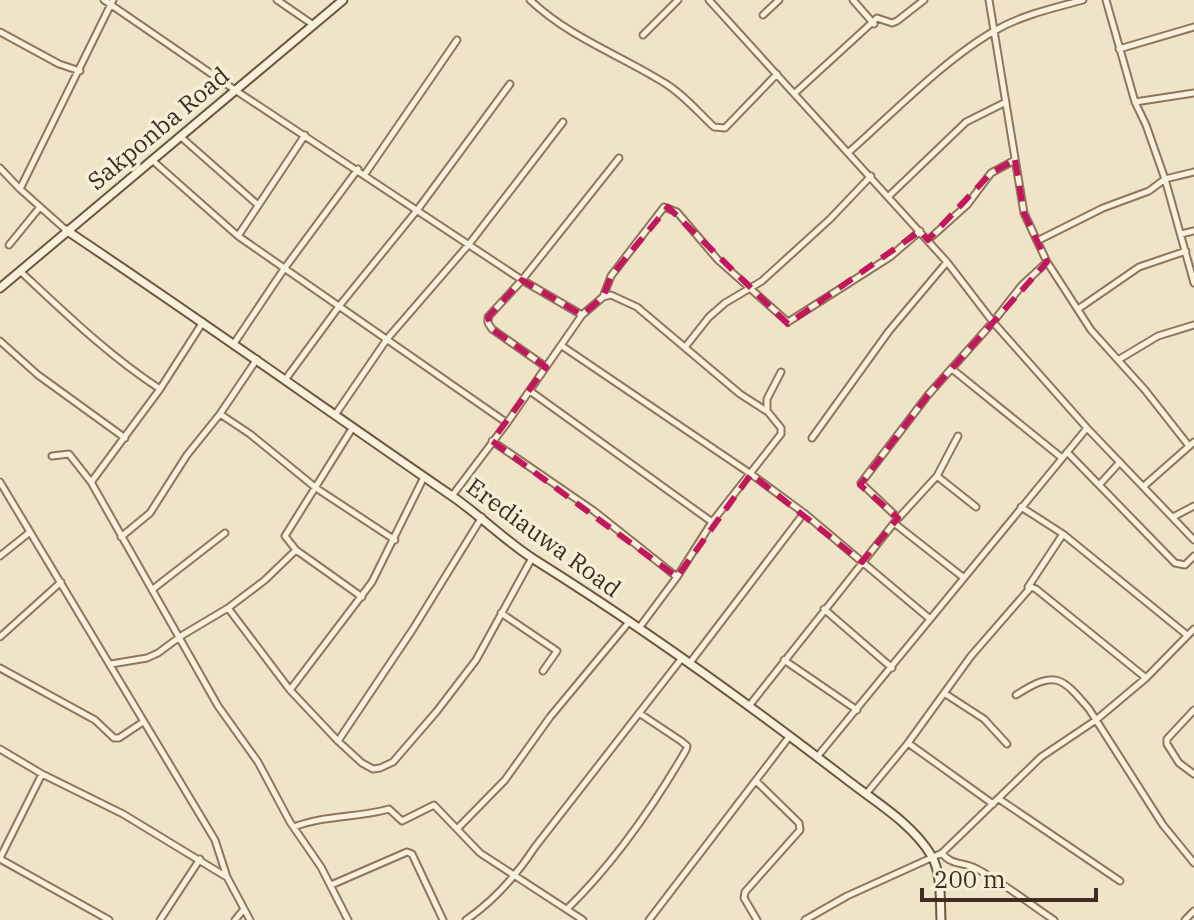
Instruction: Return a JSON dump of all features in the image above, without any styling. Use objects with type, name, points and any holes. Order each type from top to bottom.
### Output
[{"type":"street","points":[[104,0],[112,2],[235,90],[522,280],[582,315]]},
{"type":"street","points":[[277,0],[312,24]]},
{"type":"street","name":"Sakponba Road","points":[[0,288],[343,0]]},
{"type":"street","points":[[530,0],[546,16],[606,53],[665,83],[714,127],[725,128],[777,74]]},
{"type":"street","points":[[643,35],[678,0]]},
{"type":"street","points":[[709,0],[928,240],[993,322],[1087,428],[1194,540]]},
{"type":"street","points":[[763,15],[779,0]]},
{"type":"street","points":[[853,0],[874,24]]},
{"type":"street","points":[[795,93],[880,17],[892,23],[924,0]]},
{"type":"street","points":[[989,0],[1024,213],[1047,262],[1091,330],[1191,444],[1144,486]]},
{"type":"street","points":[[849,152],[948,65],[996,30],[1033,14],[1083,0]]},
{"type":"street","points":[[1106,0],[1135,102],[1165,179],[1194,283]]},
{"type":"street","points":[[20,189],[112,2]]},
{"type":"street","points":[[1119,49],[1194,27]]},
{"type":"street","points":[[0,32],[59,64],[80,71]]},
{"type":"street","points":[[365,174],[457,40]]},
{"type":"street","points":[[285,380],[340,305],[418,209],[510,84]]},
{"type":"street","points":[[1135,102],[1194,93]]},
{"type":"street","points":[[889,196],[966,122],[1006,102]]},
{"type":"street","points":[[335,415],[387,339],[470,243],[563,122]]},
{"type":"street","points":[[238,236],[305,135]]},
{"type":"street","points":[[181,137],[258,205]]},
{"type":"street","points":[[546,367],[488,323],[488,317],[522,280],[619,158]]},
{"type":"street","points":[[152,160],[238,236],[507,423]]},
{"type":"street","points":[[928,240],[967,205],[991,173],[1015,160]]},
{"type":"street","points":[[0,168],[66,230]]},
{"type":"street","points":[[235,342],[358,169]]},
{"type":"street","points":[[1037,241],[1103,208],[1149,191],[1165,179],[1194,172]]},
{"type":"street","points":[[686,346],[709,317],[762,281],[830,219],[871,176]]},
{"type":"street","points":[[9,245],[40,207]]},
{"type":"street","points":[[452,496],[582,315],[603,297],[611,276],[664,207],[677,212],[718,260],[781,318],[791,321],[890,257],[920,231]]},
{"type":"street","name":"Erediauwa Road","points":[[66,230],[235,342],[482,517],[532,558],[686,661],[909,829],[932,856]]},
{"type":"street","points":[[1181,234],[1194,231]]},
{"type":"street","points":[[1078,309],[1139,267],[1186,251]]},
{"type":"street","points":[[812,438],[889,331],[947,262]]},
{"type":"street","points":[[964,578],[896,520],[861,483],[928,395],[1022,285],[1047,262]]},
{"type":"street","points":[[19,271],[79,325],[160,389]]},
{"type":"street","points":[[603,297],[617,295],[637,307],[740,394],[768,412],[781,428],[781,434],[712,522],[677,577],[638,629]]},
{"type":"street","points":[[91,482],[160,389],[204,321]]},
{"type":"street","points":[[1118,360],[1158,336],[1194,325]]},
{"type":"street","points":[[0,341],[38,375],[125,438]]},
{"type":"street","points":[[562,346],[804,513],[930,619]]},
{"type":"street","points":[[121,537],[150,513],[187,455],[220,414],[257,359]]},
{"type":"street","points":[[952,369],[1100,484],[1175,563],[1185,565],[1194,556]]},
{"type":"street","points":[[768,412],[767,399],[781,372]]},
{"type":"street","points":[[530,391],[712,522]]},
{"type":"street","points":[[220,414],[250,434],[316,488],[395,540]]},
{"type":"street","points":[[353,427],[285,536],[296,550],[362,597]]},
{"type":"street","points":[[817,757],[1087,428]]},
{"type":"street","points":[[748,707],[896,520],[937,476],[958,436]]},
{"type":"street","points":[[492,441],[594,511],[677,577]]},
{"type":"street","points":[[52,456],[69,454],[91,482],[218,706],[258,762],[331,885],[348,920]]},
{"type":"street","points":[[1100,484],[1120,462]]},
{"type":"street","points":[[937,476],[976,507]]},
{"type":"street","points":[[290,690],[362,597],[395,540],[424,477]]},
{"type":"street","points":[[0,482],[215,840],[227,877],[250,920]]},
{"type":"street","points":[[1173,517],[1194,506]]},
{"type":"street","points":[[1021,507],[1063,534],[1187,635]]},
{"type":"street","points":[[466,920],[486,906],[515,877],[639,713],[686,661],[804,513]]},
{"type":"street","points":[[338,741],[413,629],[482,517]]},
{"type":"street","points":[[0,556],[30,532]]},
{"type":"street","points":[[153,589],[225,533]]},
{"type":"street","points":[[866,795],[971,656],[1027,589],[1063,534]]},
{"type":"street","points":[[111,664],[147,658],[228,608],[265,580],[296,550]]},
{"type":"street","points":[[228,608],[290,690],[338,741],[373,769],[393,762],[476,660],[532,558]]},
{"type":"street","points":[[0,637],[61,582]]},
{"type":"street","points":[[1027,589],[1036,589],[1146,678]]},
{"type":"street","points":[[824,609],[892,668]]},
{"type":"street","points":[[501,613],[557,651],[543,671]]},
{"type":"street","points":[[458,828],[505,780],[550,717],[629,622]]},
{"type":"street","points":[[805,920],[847,896],[942,853],[1041,757],[1096,720],[1146,678],[1194,629]]},
{"type":"street","points":[[784,660],[857,710]]},
{"type":"street","points":[[0,668],[95,720],[114,738],[119,738],[143,722]]},
{"type":"street","points":[[1016,695],[1039,680],[1059,680],[1076,694],[1163,825],[1194,863]]},
{"type":"street","points":[[944,693],[984,719],[1007,744]]},
{"type":"street","points":[[1194,710],[1167,739],[1167,744],[1179,763],[1194,774]]},
{"type":"street","points":[[567,909],[596,881],[623,846],[686,750],[687,746],[681,741],[639,713]]},
{"type":"street","points":[[649,920],[789,737]]},
{"type":"street","points":[[908,743],[993,804]]},
{"type":"street","points":[[0,749],[42,774],[123,814],[227,877]]},
{"type":"street","points":[[42,774],[0,858],[109,920]]},
{"type":"street","points":[[756,781],[799,823],[800,830],[745,892],[744,898],[757,920]]},
{"type":"street","points":[[999,799],[1120,881]]},
{"type":"street","points":[[294,827],[316,819],[371,814],[389,809],[402,821],[434,805],[480,853],[583,920]]},
{"type":"street","points":[[331,885],[407,852],[412,854],[443,920]]},
{"type":"street","points":[[942,853],[951,861],[986,874],[1054,920]]},
{"type":"street","points":[[932,856],[938,879],[941,920]]},
{"type":"street","points":[[160,920],[200,859]]},
{"type":"street","points":[[235,920],[244,909]]},
{"type":"street","points":[[1185,920],[1194,911]]},
{"type":"highlighted area","points":[[1015,160],[1024,213],[1047,262],[928,395],[860,485],[898,518],[862,562],[751,474],[677,577],[492,441],[546,367],[492,329],[488,317],[522,280],[582,315],[603,297],[611,276],[668,207],[788,324],[920,231],[928,240],[991,173]]}]
